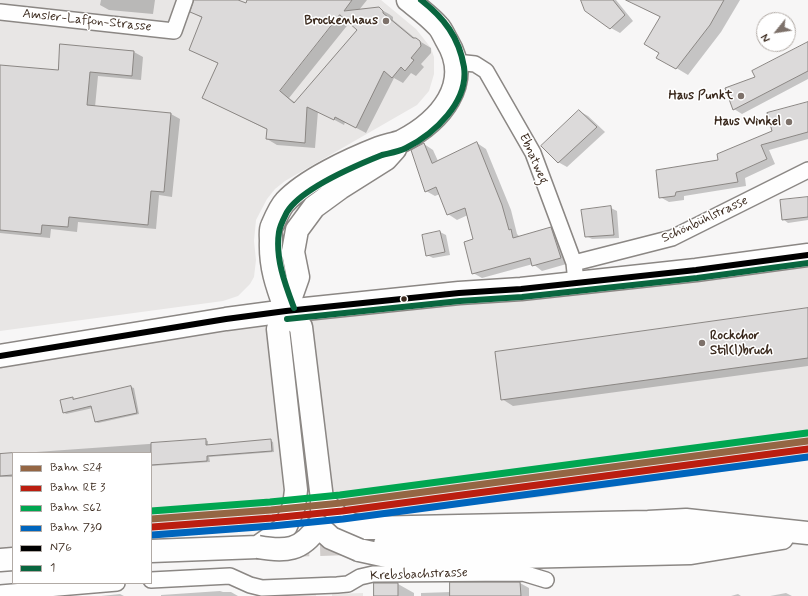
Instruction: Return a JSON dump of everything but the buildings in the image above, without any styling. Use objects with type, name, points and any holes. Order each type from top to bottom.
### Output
[{"type":"main road","points":[[258,547],[286,526],[294,506],[296,490],[282,320],[270,254],[271,227],[284,202],[311,181],[380,148],[400,142],[414,134],[430,122],[449,100],[457,80],[456,62],[450,46],[438,26],[408,0]]},
{"type":"main road","points":[[0,356],[226,319],[282,320],[459,293],[521,289],[575,273],[696,270],[808,255]]},
{"type":"main road","points":[[152,551],[258,547],[276,550],[291,549],[299,546],[309,538],[318,526],[322,515],[322,499],[301,327],[282,320]]},
{"type":"main road","points":[[296,490],[306,510],[318,526],[331,538],[360,550],[381,555],[411,558],[452,559],[691,553],[808,534]]},
{"type":"main road","points":[[322,499],[334,514],[344,522],[350,525],[365,528],[686,520],[808,534]]},
{"type":"main road","points":[[358,544],[808,534]]},
{"type":"main road","points":[[0,560],[12,559]]},
{"type":"street","name":"Amsler-Laffon-Strasse","points":[[0,12],[174,31],[185,0]]},
{"type":"street","name":"Ebnatweg","points":[[456,62],[475,64],[486,72],[533,152],[575,273]]},
{"type":"street","name":"Schönbühlstrasse","points":[[575,273],[672,238],[808,170]]},
{"type":"street","name":"Krebsbachstrasse","points":[[152,580],[230,576],[250,585],[262,588],[348,584],[360,577],[373,574],[523,572],[546,580]]},
{"type":"street","points":[[0,593],[105,584]]},
{"type":"shaded area","points":[[0,0],[381,0],[416,29],[431,48],[434,57],[434,74],[429,91],[417,105],[285,181],[275,189],[267,199],[256,220],[254,241],[256,260],[254,277],[250,284],[238,296],[223,301],[0,331]]},
{"type":"shaded area","points":[[808,255],[808,460],[543,497],[207,534],[152,538],[152,452],[12,452],[12,548],[0,549],[0,356]]},
{"type":"shaded area","points":[[363,593],[363,596],[332,596],[332,594]]},
{"type":"shaded area","points":[[316,594],[316,596],[259,596],[259,595]]},
{"type":"tunnel","points":[[287,546],[353,544]]},
{"type":"rail line","name":"S62","points":[[152,511],[340,495],[807,433]]},
{"type":"rail line","name":"S24","points":[[152,519],[341,503],[808,441]]},
{"type":"rail line","name":"730","points":[[152,535],[343,519],[808,457]]},
{"type":"transit line","name":"1","points":[[294,308],[284,280],[278,251],[280,229],[287,212],[294,203],[317,186],[371,159],[403,149],[417,142],[428,134],[447,115],[461,92],[464,80],[464,67],[458,46],[454,37],[443,21],[421,0]]},
{"type":"transit line","name":"N76","points":[[0,356],[226,319],[286,311],[459,293],[521,289],[696,270],[808,255]]},
{"type":"transit line","name":"1","points":[[287,319],[460,301],[522,297],[697,278],[808,263]]},
{"type":"transit line","points":[[152,527],[342,511],[808,449]]},
{"type":"place","name":"Brockenhaus","points":[[386,21]]},
{"type":"place","name":"Haus Punkt","points":[[741,96]]},
{"type":"place","name":"Haus Winkel","points":[[789,122]]},
{"type":"place","name":"Rockchor Stil(l)bruch","points":[[702,343]]}]
